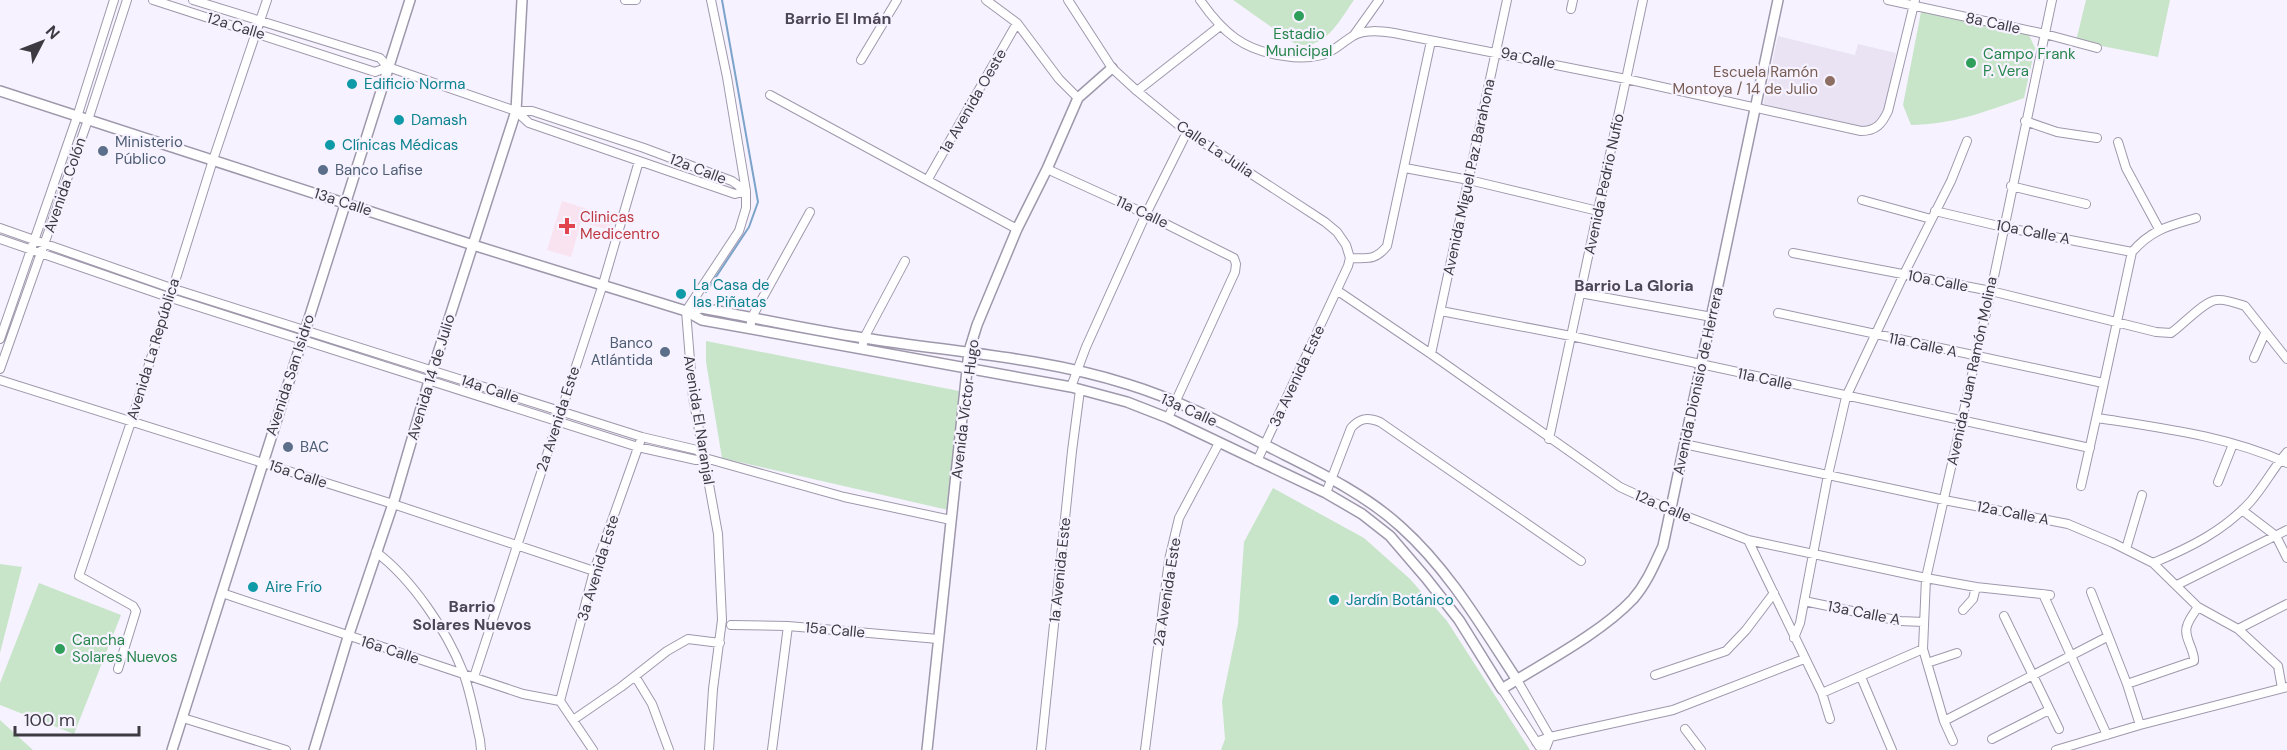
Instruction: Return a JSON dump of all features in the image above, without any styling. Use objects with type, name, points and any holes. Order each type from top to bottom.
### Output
[{"type":"street","name":"Avenida Colón","points":[[0,339],[77,117],[114,0]]},
{"type":"street","name":"Avenida Colón","points":[[0,369],[88,120],[127,0]]},
{"type":"street","name":"12a Calle","points":[[153,0],[375,72],[388,67]]},
{"type":"street","name":"12a Calle","points":[[194,0],[380,58],[388,67],[516,111],[532,111],[644,148],[732,181],[746,191]]},
{"type":"street","name":"Avenida La República","points":[[118,669],[136,611],[133,606],[80,576],[131,422],[168,297],[267,0]]},
{"type":"street","name":"Avenida San Isidro","points":[[172,750],[410,0]]},
{"type":"street","name":"Avenida 14 de Julio","points":[[314,750],[516,111],[522,0]]},
{"type":"street","points":[[626,0],[636,0]]},
{"type":"street","points":[[686,311],[739,231],[746,208],[746,191],[711,0]]},
{"type":"street","points":[[861,60],[897,0]]},
{"type":"street","points":[[986,0],[1017,23],[1059,79],[1078,98]]},
{"type":"street","name":"Calle La Julia","points":[[1068,0],[1112,68],[1137,91],[1187,132],[1325,222],[1337,232],[1346,245],[1350,258]]},
{"type":"street","points":[[1200,0],[1220,26],[1239,42],[1264,54],[1294,58],[1320,56],[1338,49],[1354,34],[1379,0]]},
{"type":"street","name":"Avenida Miguel Paz Barahona","points":[[1431,354],[1507,0]]},
{"type":"street","name":"Avenida Pedrio Nufio","points":[[1549,439],[1643,0]]},
{"type":"street","name":"Avenida Dionisio de Herrera","points":[[1502,689],[1600,627],[1632,599],[1649,576],[1663,546],[1778,0]]},
{"type":"street","name":"8a Calle","points":[[1888,0],[1914,3],[2097,48]]},
{"type":"street","name":"Avenida Juan Ramón Molina","points":[[1953,741],[1944,721],[1923,649],[1926,578],[1991,291],[2052,0]]},
{"type":"street","name":"9a Calle","points":[[1354,34],[1375,31],[1496,52],[1861,131],[1871,131],[1878,127],[1888,111],[1914,3]]},
{"type":"street","name":"1a Avenida Oeste","points":[[928,179],[1017,23]]},
{"type":"street","points":[[1137,91],[1220,26]]},
{"type":"street","points":[[1338,291],[1350,258],[1379,256],[1386,246],[1431,41]]},
{"type":"street","name":"Avenida Víctor Hugo","points":[[927,750],[969,351],[1017,229],[1078,98],[1112,68]]},
{"type":"street","name":"13a Calle","points":[[0,91],[473,245],[686,311],[702,320],[967,367],[1075,389],[1127,402],[1168,418],[1326,493],[1362,514],[1390,536],[1459,620],[1536,742],[1545,750],[1550,737],[1517,680],[1440,567],[1401,527],[1368,501],[1332,479],[1174,402],[1127,384],[1075,371],[969,351],[864,338],[702,309],[686,311]]},
{"type":"street","points":[[770,95],[1017,229]]},
{"type":"street","name":"12a Calle","points":[[516,111],[529,123],[735,194],[746,191]]},
{"type":"street","points":[[2025,121],[2057,132],[2097,138]]},
{"type":"street","name":"1a Avenida Este","points":[[1041,750],[1072,451],[1075,371],[1146,214],[1184,138]]},
{"type":"street","points":[[1794,638],[1800,623],[1812,553],[1846,397],[1951,181],[1967,141]]},
{"type":"street","points":[[2118,142],[2126,168],[2159,229]]},
{"type":"street","name":"2a Avenida Este","points":[[474,677],[603,284],[639,161]]},
{"type":"street","name":"11a Calle","points":[[1047,168],[1234,258],[1235,272],[1174,402]]},
{"type":"street","points":[[1404,168],[1468,180],[1598,211]]},
{"type":"street","points":[[2012,186],[2086,204]]},
{"type":"street","points":[[1862,200],[1931,219]]},
{"type":"street","name":"10a Calle A","points":[[1935,211],[2003,227],[2132,252]]},
{"type":"street","points":[[750,329],[752,317],[810,212]]},
{"type":"street","points":[[2081,486],[2098,418],[2103,383],[2132,252],[2142,240],[2159,229],[2196,218]]},
{"type":"street","name":"14a Calle","points":[[0,228],[171,288],[642,437],[697,450],[705,458],[844,497],[951,520]]},
{"type":"street","points":[[0,239],[168,297],[638,447],[696,460],[705,458]]},
{"type":"street","name":"10a Calle","points":[[1793,253],[1991,291],[2156,332],[2171,333],[2193,316],[2206,302],[2217,300],[2245,306],[2265,333]]},
{"type":"street","points":[[862,349],[864,338],[905,261]]},
{"type":"street","name":"12a Calle","points":[[1338,291],[1620,487],[1670,510],[1748,540],[1926,578],[1977,587],[2047,595],[2072,657]]},
{"type":"street","name":"3a Avenida Este","points":[[1257,461],[1338,291]]},
{"type":"street","points":[[1580,293],[1712,317]]},
{"type":"street","name":"Avenida El Naranjal","points":[[686,311],[693,397],[718,534],[722,620],[713,689],[709,750]]},
{"type":"street","name":"11a Calle","points":[[1441,311],[1571,336],[2090,448]]},
{"type":"street","name":"11a Calle A","points":[[1778,313],[2103,383]]},
{"type":"street","points":[[2254,358],[2265,333],[2287,359]]},
{"type":"street","name":"15a Calle","points":[[0,380],[393,504],[594,571]]},
{"type":"street","points":[[1168,418],[1174,402]]},
{"type":"street","points":[[1326,493],[1351,428],[1363,418],[1380,422],[1581,561]]},
{"type":"street","points":[[2098,418],[2167,429],[2233,444],[2283,462]]},
{"type":"street","name":"3a Avenida Este","points":[[560,701],[594,571],[642,437]]},
{"type":"street","name":"2a Avenida Este","points":[[1145,750],[1169,560],[1179,518],[1219,443]]},
{"type":"street","name":"12a Calle A","points":[[1684,444],[2068,524],[2153,563],[2198,607],[2238,629],[2278,666]]},
{"type":"street","points":[[2218,482],[2233,444]]},
{"type":"street","points":[[2153,563],[2186,549],[2225,526],[2242,510],[2283,462],[2287,452]]},
{"type":"street","points":[[2126,549],[2142,495]]},
{"type":"street","points":[[2242,510],[2276,536],[2287,558]]},
{"type":"street","points":[[2177,585],[2287,530]]},
{"type":"street","points":[[1748,540],[1822,693],[1830,719]]},
{"type":"street","points":[[376,552],[392,564],[429,610],[452,649],[463,673],[480,740],[480,750]]},
{"type":"street","points":[[1426,578],[1440,567]]},
{"type":"street","points":[[1963,610],[1973,599],[1977,587]]},
{"type":"street","points":[[2091,592],[2127,684],[2140,725]]},
{"type":"street","name":"16a Calle","points":[[222,593],[523,694],[560,701]]},
{"type":"street","points":[[1655,675],[1726,651],[1746,630],[1774,593]]},
{"type":"street","name":"13a Calle A","points":[[1804,601],[1900,621],[1924,622]]},
{"type":"street","points":[[2238,629],[2287,604]]},
{"type":"street","points":[[2127,684],[2194,661],[2186,632],[2198,607]]},
{"type":"street","points":[[2004,616],[2059,729]]},
{"type":"street","name":"15a Calle","points":[[731,625],[788,626],[938,639]]},
{"type":"street","points":[[772,750],[788,626]]},
{"type":"street","points":[[1944,721],[2107,637]]},
{"type":"street","points":[[573,720],[688,639],[720,642]]},
{"type":"street","points":[[1822,693],[1923,649]]},
{"type":"street","points":[[1928,663],[1957,653]]},
{"type":"street","points":[[2072,657],[2107,735]]},
{"type":"street","points":[[1536,742],[1673,710],[1804,659]]},
{"type":"street","points":[[2056,750],[2284,687],[2278,666],[2287,668]]},
{"type":"street","points":[[635,676],[652,704],[669,750]]},
{"type":"street","points":[[1861,677],[1892,750]]},
{"type":"street","points":[[560,701],[593,750]]},
{"type":"street","points":[[1992,739],[2049,710]]},
{"type":"street","points":[[183,718],[286,750]]},
{"type":"street","points":[[1685,729],[1701,750]]},
{"type":"shaded area","name":"Escuela Ramón Montoya / 14 de Julio","points":[[1778,36],[1855,55],[1858,44],[1896,53],[1885,112],[1876,126],[1869,128],[1763,106]]},
{"type":"shaded area","name":"Clinicas Medicentro","points":[[562,201],[613,217],[609,230],[581,222],[571,257],[547,250]]},
{"type":"green space","name":"Estadio Municipal","points":[[1233,0],[1354,0],[1330,33],[1314,43],[1305,45],[1294,43]]},
{"type":"green space","points":[[2086,0],[2170,0],[2158,57],[2076,41]]},
{"type":"green space","name":"Campo Frank P. Vera","points":[[1921,12],[2029,35],[2035,48],[2024,98],[1955,120],[1911,125],[1903,105]]},
{"type":"green space","points":[[706,341],[959,391],[948,510],[722,458],[706,362]]},
{"type":"green space","name":"Jardín Botánico","points":[[1273,488],[1364,538],[1410,579],[1447,621],[1530,750],[1221,750],[1225,739],[1222,701],[1238,624],[1244,542]]},
{"type":"green space","points":[[0,564],[22,567],[0,653]]},
{"type":"green space","name":"Cancha Solares Nuevos","points":[[39,583],[121,615],[74,734],[0,705],[0,683]]},
{"type":"green space","points":[[0,720],[33,750],[0,750]]},
{"type":"waterway","points":[[706,292],[749,227],[758,202],[722,0]]},
{"type":"place","name":"Estadio Municipal","points":[[1299,16]]},
{"type":"place","name":"Campo Frank P. Vera","points":[[1971,63]]},
{"type":"place","name":"Escuela Ramón Montoya / 14 de Julio","points":[[1830,81]]},
{"type":"place","name":"Edificio Norma","points":[[352,84]]},
{"type":"place","name":"Damash","points":[[399,120]]},
{"type":"place","name":"Clínicas Médicas","points":[[330,145]]},
{"type":"place","name":"Ministerio Público","points":[[103,151]]},
{"type":"place","name":"Banco Lafise","points":[[323,170]]},
{"type":"place","name":"Clinicas Medicentro","points":[[567,226]]},
{"type":"place","name":"La Casa de las Piñatas","points":[[681,294]]},
{"type":"place","name":"Banco Atlántida","points":[[665,352]]},
{"type":"place","name":"BAC","points":[[288,447]]},
{"type":"place","name":"Aire Frío","points":[[253,587]]},
{"type":"place","name":"Jardín Botánico","points":[[1334,600]]},
{"type":"place","name":"Cancha Solares Nuevos","points":[[60,649]]},
{"type":"district","name":"Barrio El Imán","points":[[838,18]]},
{"type":"district","name":"Barrio La Gloria","points":[[1634,285]]},
{"type":"district","name":"Barrio Solares Nuevos","points":[[472,615]]}]
